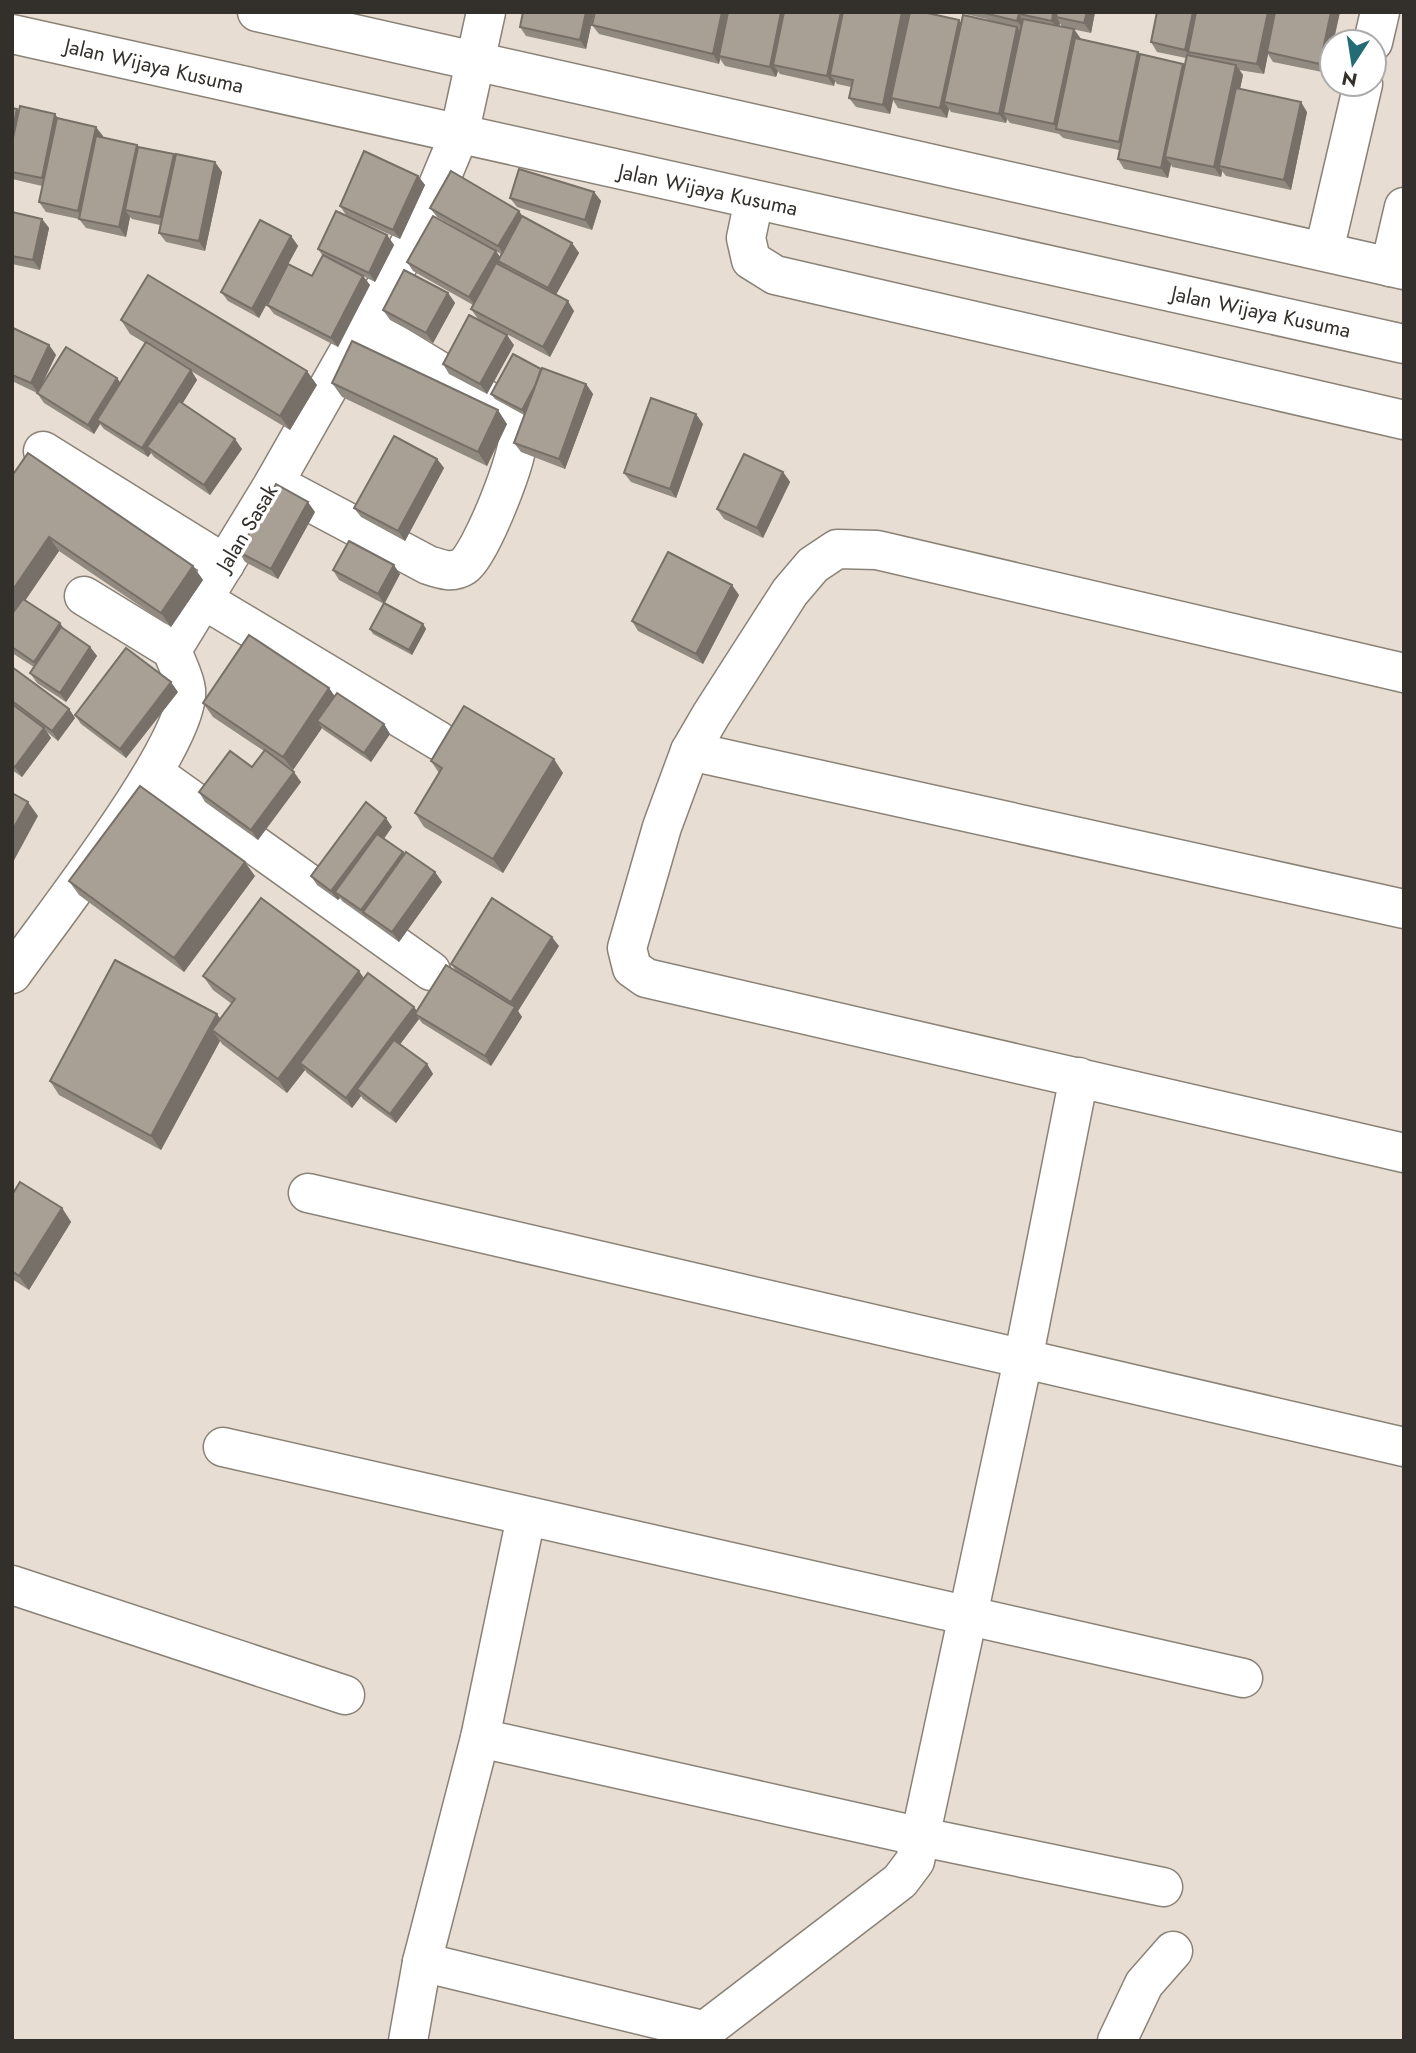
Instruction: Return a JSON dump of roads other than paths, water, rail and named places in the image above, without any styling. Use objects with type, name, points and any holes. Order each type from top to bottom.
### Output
[{"type":"street","points":[[257,12],[1397,268],[1404,207]]},
{"type":"street","name":"Jalan Sasak","points":[[163,645],[204,600],[425,219],[459,135],[486,12]]},
{"type":"street","name":"Jalan Wijaya Kusuma","points":[[12,34],[1404,344]]},
{"type":"street","points":[[1324,251],[1360,98]]},
{"type":"street","points":[[754,200],[746,239],[751,260],[775,275],[1404,420]]},
{"type":"street","points":[[274,483],[428,565],[447,571],[465,566],[477,550],[516,455],[519,434],[515,426],[511,419],[493,404],[364,325]]},
{"type":"street","points":[[43,451],[225,564]]},
{"type":"street","points":[[1404,673],[877,550],[837,549],[813,565],[790,592],[690,751],[662,827],[627,948],[632,968],[646,978],[1404,1153]]},
{"type":"street","points":[[12,974],[154,773],[177,732],[186,691],[163,645],[84,596]]},
{"type":"street","points":[[204,600],[439,741]]},
{"type":"street","points":[[690,751],[1404,909]]},
{"type":"street","points":[[154,773],[431,971]]},
{"type":"street","points":[[422,1962],[631,2027],[696,2035],[900,1881],[915,1861],[1023,1360],[1079,1077]]},
{"type":"street","points":[[308,1193],[1404,1447]]},
{"type":"street","points":[[223,1447],[1243,1678]]},
{"type":"street","points":[[408,2041],[422,1962],[480,1738],[526,1517]]},
{"type":"street","points":[[12,1586],[345,1695]]},
{"type":"street","points":[[480,1738],[922,1837],[1163,1887]]},
{"type":"street","points":[[1117,2041],[1144,1984],[1172,1951]]}]
